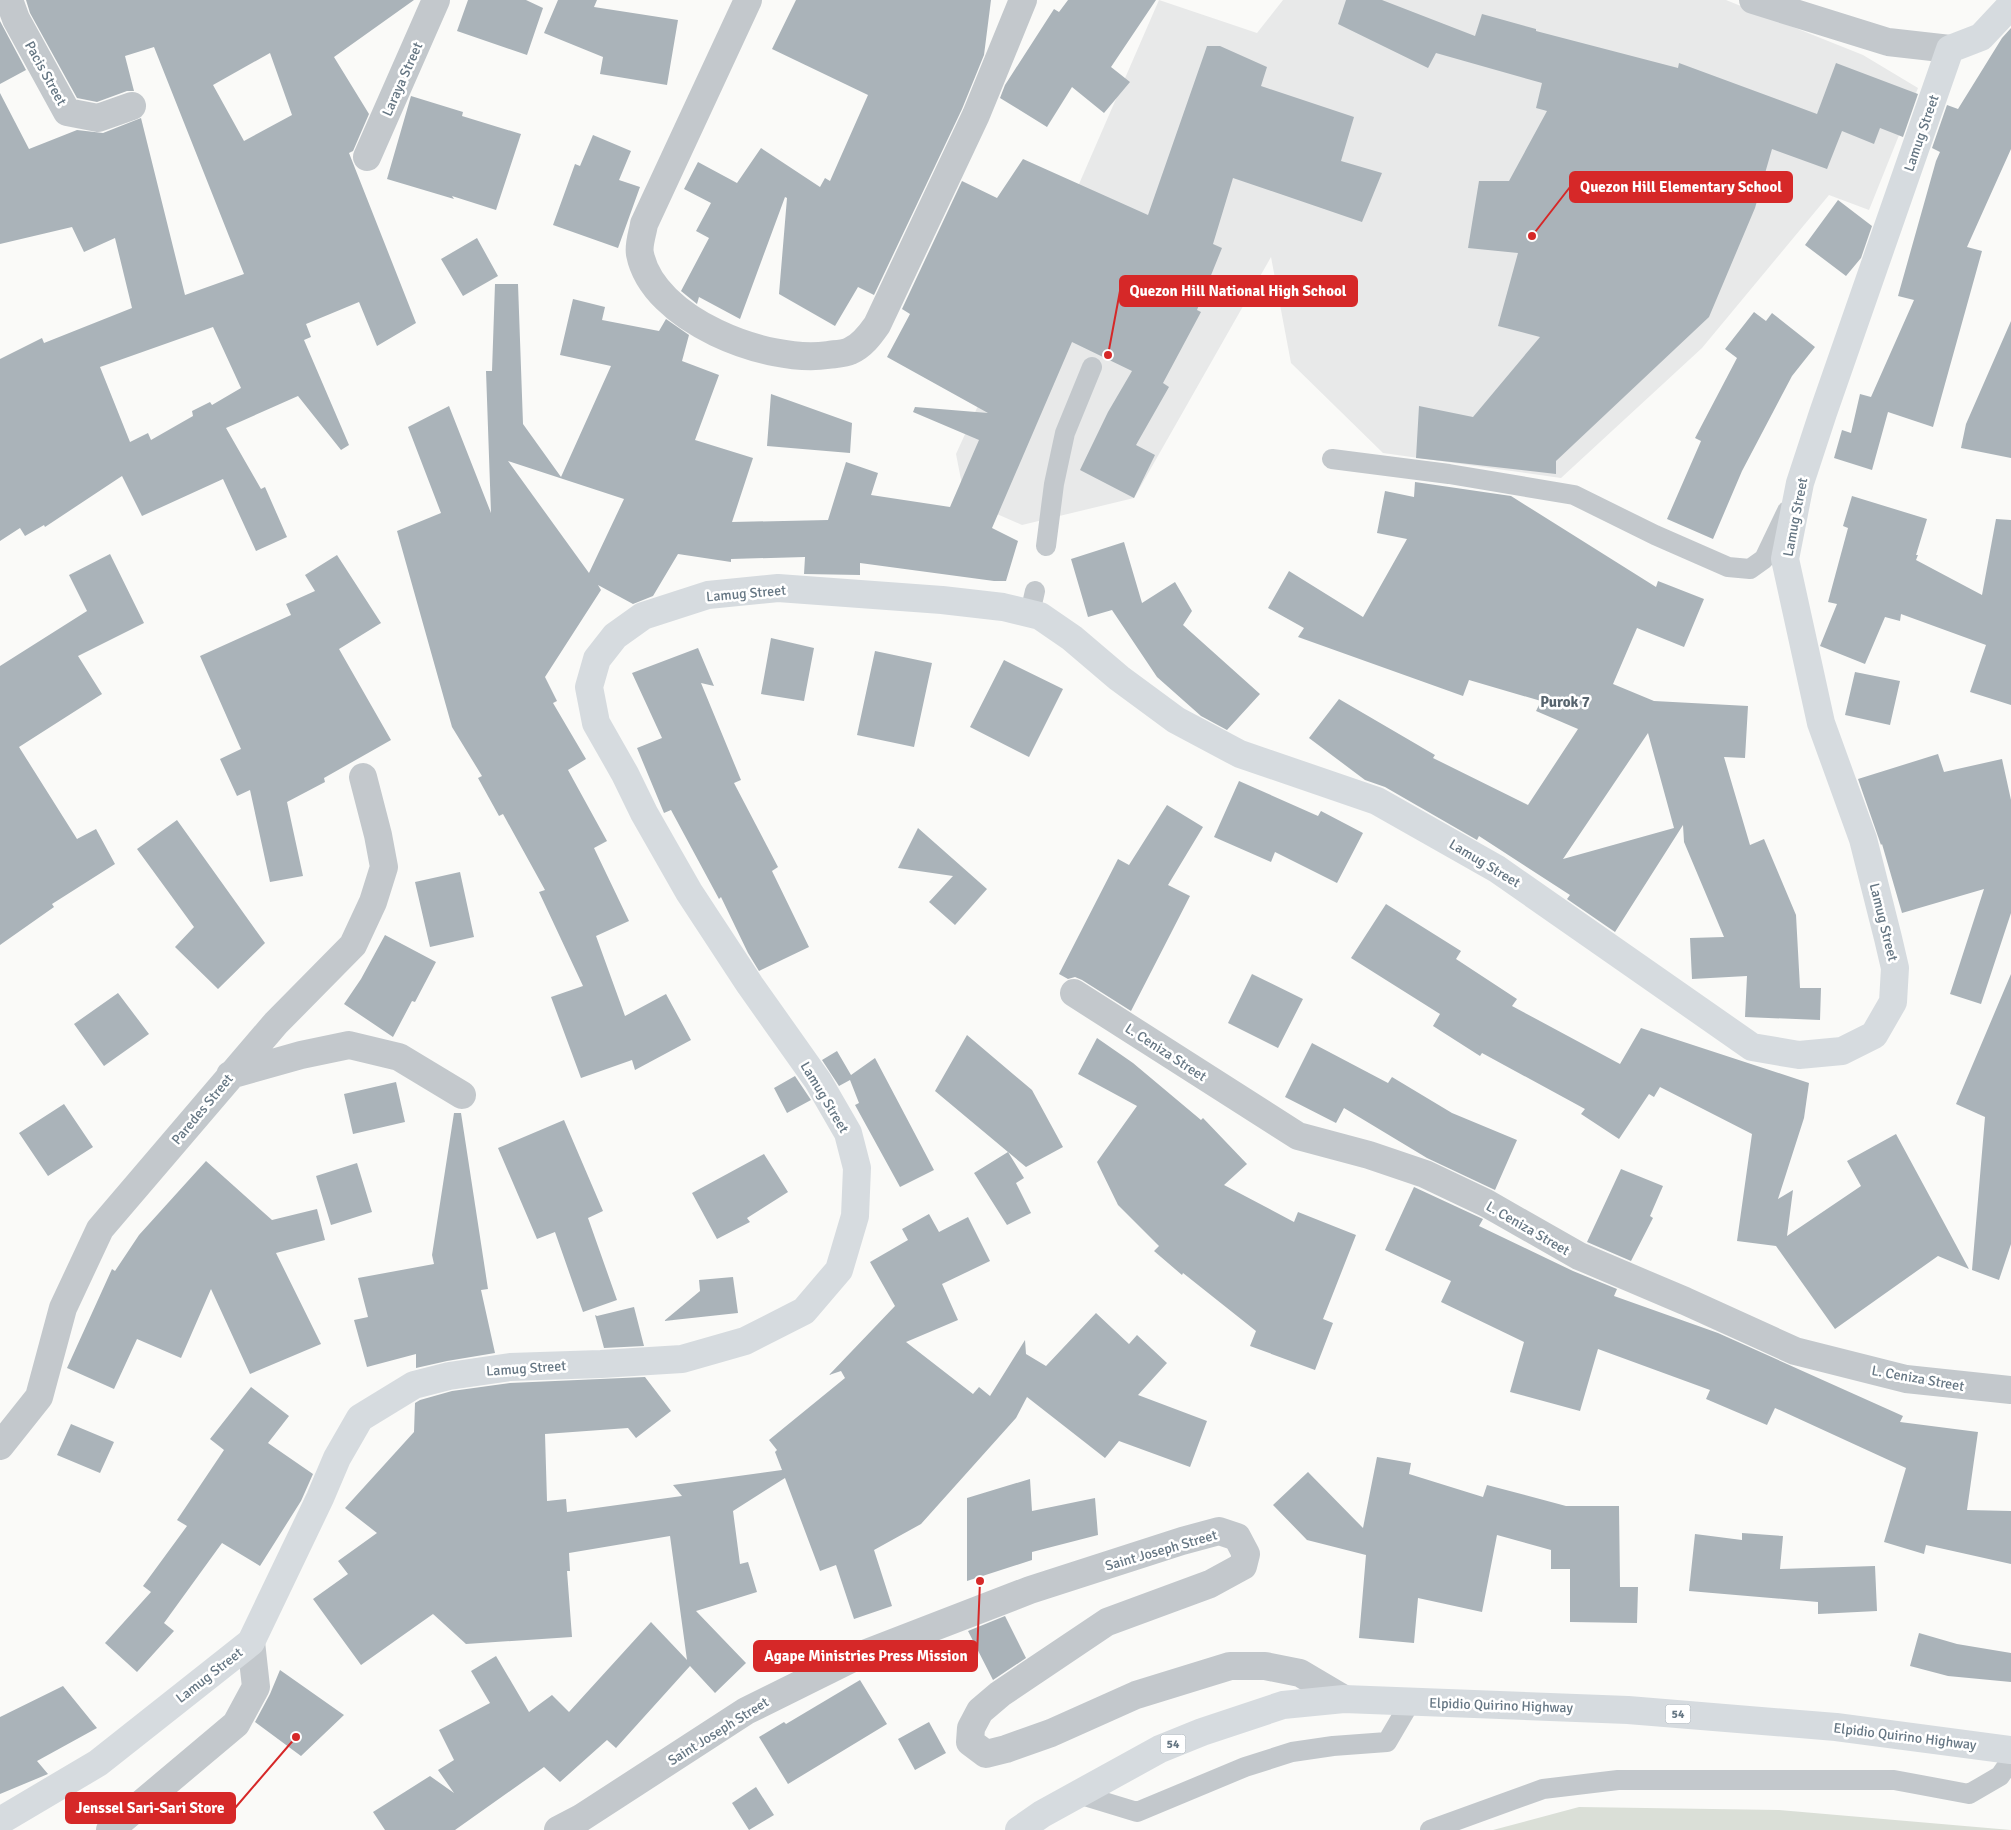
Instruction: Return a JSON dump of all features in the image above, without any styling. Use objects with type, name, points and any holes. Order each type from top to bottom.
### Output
[{"type":"main road","points":[[1950,49],[1981,37],[2011,5]]},
{"type":"main road","name":"Lamug Street","points":[[0,1821],[98,1763],[251,1642],[320,1498],[337,1458],[360,1418],[414,1385],[449,1376],[510,1367],[682,1359],[745,1341],[804,1312],[839,1270],[855,1216],[857,1168],[848,1133],[818,1081],[750,985],[689,892],[596,723],[589,687],[597,659],[615,636],[643,616],[708,595],[778,588],[942,600],[1003,607],[1032,602],[1040,616],[1072,638],[1119,678],[1176,720],[1240,754],[1377,802],[1497,869],[1752,1047],[1799,1055],[1842,1050],[1874,1035],[1893,1002],[1895,968],[1863,839],[1821,723],[1785,558],[1800,483],[1833,382],[1950,49]]},
{"type":"main road","name":"Elpidio Quirino Highway","points":[[1019,1830],[1042,1814],[1160,1749],[1230,1721],[1283,1705],[1344,1700],[1411,1701],[1648,1712],[1836,1727],[2011,1750]]},
{"type":"street","name":"Pacis Street","points":[[9,0],[16,19],[67,112],[98,118],[132,106]]},
{"type":"street","name":"Laraya Street","points":[[367,158],[436,0]]},
{"type":"street","points":[[748,0],[644,224],[640,252],[648,275],[664,298],[688,316],[736,341],[760,350],[787,356],[819,356],[849,352],[868,339],[877,325],[976,115],[1023,0]]},
{"type":"street","points":[[1753,0],[1888,42],[1950,49]]},
{"type":"street","name":"Paredes Street","points":[[0,1446],[38,1397],[63,1308],[100,1229],[276,1022],[353,945],[373,902],[384,868],[362,776]]},
{"type":"street","name":"L. Ceniza Street","points":[[1074,993],[1298,1136],[1369,1155],[1425,1174],[1486,1203],[1578,1256],[1685,1301],[1795,1351],[1906,1379],[2011,1390]]},
{"type":"street","points":[[230,1076],[301,1055],[349,1045],[399,1057],[462,1095]]},
{"type":"street","name":"Saint Joseph Street","points":[[558,1830],[581,1818],[746,1711],[851,1659],[1030,1590],[1219,1531],[1237,1537],[1246,1554],[1242,1566],[1210,1584],[1107,1622],[1000,1694],[980,1711],[972,1728],[970,1742],[986,1754],[1006,1749],[1051,1733],[1136,1695],[1230,1666],[1265,1666],[1300,1673],[1344,1700]]},
{"type":"street","points":[[110,1830],[236,1724],[256,1687],[251,1642]]},
{"type":"lane","points":[[1046,546],[1054,484],[1065,433],[1092,367]]},
{"type":"lane","points":[[1332,459],[1449,474],[1574,495],[1656,535],[1728,567],[1750,568],[1764,559],[1800,483]]},
{"type":"lane","points":[[1078,1794],[1137,1812],[1245,1767],[1292,1752],[1333,1746],[1387,1742],[1411,1701]]},
{"type":"lane","points":[[1430,1830],[1543,1788],[1618,1780],[1894,1780],[1969,1794],[2000,1776],[2011,1760]]},
{"type":"shaded area","points":[[1159,0],[1257,33],[1283,0],[1726,0],[1863,55],[1918,88],[1869,210],[1829,195],[1702,348],[1561,478],[1383,453],[1291,363],[1271,257],[1134,498],[1022,525],[965,500],[956,454],[1079,184]]},
{"type":"shaded area","points":[[1579,1807],[1779,1810],[2011,1830],[1493,1830]]},
{"type":"building","points":[[26,0],[414,0],[334,57],[369,114],[353,151],[349,153],[416,323],[377,346],[359,302],[306,324],[311,337],[304,340],[349,445],[341,450],[298,396],[226,428],[261,489],[265,487],[287,537],[256,551],[223,479],[142,516],[122,476],[45,527],[44,525],[25,536],[20,528],[0,541],[0,359],[42,338],[44,343],[132,308],[115,238],[84,252],[72,227],[0,244],[0,93],[29,149],[77,130],[103,133],[141,118],[185,295],[244,274],[154,47],[125,56],[134,91],[127,91],[97,102],[77,98],[30,13]],"holes":[[[270,53],[292,115],[244,141],[213,85]],[[213,327],[241,388],[212,405],[210,402],[192,411],[193,416],[151,440],[148,433],[130,442],[100,367]]]},
{"type":"building","points":[[468,0],[526,0],[543,8],[527,55],[457,31]]},
{"type":"building","points":[[558,0],[597,0],[594,7],[678,20],[667,85],[600,74],[603,57],[544,33]]},
{"type":"building","points":[[796,0],[991,0],[984,55],[962,109],[874,295],[858,287],[835,326],[779,294],[787,198],[785,197],[740,319],[699,297],[697,304],[681,291],[709,238],[696,231],[711,203],[684,189],[698,162],[737,183],[761,148],[820,187],[825,178],[830,181],[868,95],[772,49]]},
{"type":"building","points":[[1068,0],[1156,0],[1111,67],[1130,82],[1104,113],[1072,87],[1047,127],[1000,98],[1005,85],[1054,9],[1059,12]]},
{"type":"building","points":[[1346,0],[1382,0],[1475,36],[1482,14],[1536,29],[1536,31],[1678,68],[1679,63],[1817,114],[1836,63],[1918,94],[1903,137],[1880,128],[1874,144],[1842,131],[1827,169],[1772,149],[1755,208],[1709,317],[1556,461],[1556,474],[1416,458],[1419,406],[1473,417],[1540,337],[1498,326],[1518,253],[1468,248],[1479,181],[1509,181],[1547,111],[1536,108],[1542,83],[1436,53],[1428,68],[1338,24]]},
{"type":"building","points":[[0,21],[26,70],[0,84]]},
{"type":"building","points":[[2011,28],[2011,149],[1967,247],[1982,251],[1933,427],[1888,412],[1872,470],[1834,458],[1842,430],[1851,433],[1860,394],[1871,397],[1914,300],[1898,296],[1940,152],[1932,148],[1947,105],[1958,109],[2002,38]]},
{"type":"building","points":[[1207,46],[1220,46],[1267,67],[1261,86],[1354,117],[1341,161],[1382,173],[1362,222],[1233,178],[1213,244],[1222,248],[1197,310],[1201,312],[1163,383],[1169,387],[1136,445],[1155,455],[1134,498],[1080,470],[1108,412],[1132,371],[1072,342],[992,528],[1018,541],[1006,581],[860,563],[860,575],[804,574],[805,557],[731,559],[731,562],[678,554],[653,596],[633,604],[598,585],[601,590],[545,677],[557,701],[553,703],[586,759],[568,770],[607,841],[594,848],[629,921],[596,936],[625,1016],[666,994],[691,1040],[635,1070],[632,1060],[581,1078],[551,997],[583,986],[539,892],[545,890],[503,814],[499,816],[478,778],[482,776],[452,727],[397,531],[441,513],[408,427],[449,406],[491,513],[486,371],[492,371],[495,284],[518,284],[523,424],[561,477],[611,366],[560,355],[573,299],[605,307],[602,320],[659,331],[666,319],[689,335],[682,361],[719,375],[695,440],[753,458],[732,522],[828,520],[846,462],[878,473],[871,495],[950,507],[979,440],[913,412],[915,407],[988,413],[887,357],[910,314],[902,309],[962,181],[997,198],[1023,159],[1148,215]],"holes":[[[508,461],[624,499],[589,573]]]},
{"type":"building","points":[[411,96],[463,112],[462,116],[521,134],[496,210],[387,179]]},
{"type":"building","points":[[593,135],[631,151],[619,180],[640,187],[618,248],[553,225],[575,164],[580,166]]},
{"type":"building","points":[[1838,200],[1872,226],[1861,258],[1846,276],[1805,245]]},
{"type":"building","points":[[477,238],[498,276],[463,296],[441,259]]},
{"type":"building","points":[[1754,312],[1766,321],[1772,313],[1815,347],[1792,376],[1742,471],[1713,539],[1667,519],[1701,441],[1695,438],[1737,358],[1725,349]]},
{"type":"building","points":[[2011,321],[2011,458],[1961,448],[1966,424]]},
{"type":"building","points":[[771,394],[852,423],[850,453],[767,446]]},
{"type":"building","points":[[1415,482],[1511,496],[1656,587],[1658,581],[1704,599],[1684,647],[1637,628],[1613,684],[1654,701],[1748,706],[1745,758],[1724,757],[1750,845],[1764,839],[1796,915],[1800,988],[1821,988],[1820,1020],[1745,1017],[1747,976],[1692,979],[1690,938],[1724,937],[1684,842],[1683,825],[1615,932],[1567,899],[1570,895],[1479,836],[1477,840],[1385,787],[1365,780],[1309,738],[1339,699],[1435,755],[1433,758],[1528,805],[1578,729],[1536,711],[1541,701],[1469,680],[1463,696],[1298,637],[1304,628],[1268,608],[1289,571],[1363,617],[1407,539],[1377,533],[1385,491],[1414,497]],"holes":[[[1648,733],[1674,828],[1563,859]]]},
{"type":"building","points":[[1852,496],[1927,519],[1916,560],[1982,595],[1996,519],[2011,520],[2011,705],[1970,692],[1986,645],[1901,614],[1900,621],[1885,617],[1865,664],[1820,646],[1837,604],[1828,602],[1848,528],[1843,526]]},
{"type":"building","points":[[1124,542],[1142,603],[1175,582],[1192,611],[1183,625],[1260,694],[1227,730],[1201,716],[1157,677],[1112,610],[1088,617],[1071,559]]},
{"type":"building","points":[[110,554],[144,623],[78,656],[102,694],[19,747],[77,839],[96,829],[115,864],[52,904],[54,907],[0,945],[0,666],[87,611],[69,575]]},
{"type":"building","points":[[337,555],[381,623],[339,649],[391,740],[324,778],[325,782],[287,802],[303,876],[270,882],[250,790],[237,796],[220,759],[241,749],[200,656],[291,615],[286,604],[315,591],[305,575]]},
{"type":"building","points":[[771,638],[814,648],[804,701],[761,694]]},
{"type":"building","points":[[698,648],[714,686],[701,683],[741,780],[734,783],[778,867],[772,871],[809,947],[759,971],[748,953],[721,897],[719,899],[671,810],[664,813],[637,748],[662,738],[632,673]]},
{"type":"building","points":[[875,651],[932,663],[914,747],[857,735]]},
{"type":"building","points":[[1004,660],[1063,689],[1029,757],[970,727]]},
{"type":"building","points":[[1855,672],[1900,681],[1890,725],[1845,715]]},
{"type":"building","points":[[1938,754],[1944,772],[2002,759],[2011,800],[2011,913],[1981,1004],[1950,994],[1984,889],[1902,913],[1882,844],[1858,779]]},
{"type":"building","points":[[1239,781],[1318,816],[1321,811],[1363,833],[1337,883],[1275,852],[1271,862],[1214,837]]},
{"type":"building","points":[[1167,805],[1203,827],[1168,885],[1190,896],[1131,1011],[1082,980],[1075,977],[1068,979],[1059,974],[1118,859],[1129,865]]},
{"type":"building","points":[[177,820],[265,943],[218,989],[175,947],[194,927],[137,849]]},
{"type":"building","points":[[918,828],[987,889],[955,925],[929,902],[953,876],[898,868]]},
{"type":"building","points":[[460,872],[474,937],[430,947],[415,882]]},
{"type":"building","points":[[1386,904],[1461,951],[1456,959],[1517,999],[1512,1006],[1620,1064],[1641,1028],[1809,1083],[1804,1118],[1778,1199],[1793,1190],[1787,1236],[1861,1186],[1847,1161],[1896,1134],[1969,1269],[1938,1256],[1835,1329],[1776,1246],[1737,1241],[1752,1134],[1660,1087],[1654,1097],[1649,1094],[1619,1139],[1581,1114],[1585,1109],[1482,1053],[1480,1056],[1433,1026],[1440,1014],[1351,958]]},
{"type":"building","points":[[385,935],[436,962],[415,1002],[412,1001],[393,1037],[344,1004],[361,979]]},
{"type":"building","points":[[1252,974],[1303,999],[1278,1048],[1228,1023]]},
{"type":"building","points":[[2011,974],[2011,1244],[1999,1280],[1972,1270],[1985,1117],[1956,1104]]},
{"type":"building","points":[[118,993],[149,1034],[104,1066],[74,1024]]},
{"type":"building","points":[[967,1035],[1032,1090],[1063,1147],[1026,1167],[935,1091]]},
{"type":"building","points":[[1097,1038],[1133,1063],[1201,1120],[1203,1118],[1247,1164],[1224,1185],[1294,1222],[1298,1212],[1356,1235],[1323,1319],[1333,1323],[1315,1370],[1250,1346],[1256,1331],[1183,1273],[1182,1275],[1154,1251],[1159,1246],[1118,1205],[1097,1162],[1137,1106],[1078,1074]]},
{"type":"building","points":[[1312,1043],[1388,1083],[1392,1077],[1452,1113],[1517,1140],[1495,1190],[1427,1158],[1344,1108],[1336,1123],[1285,1097]]},
{"type":"building","points":[[837,1051],[851,1075],[875,1058],[934,1170],[900,1187],[855,1105],[859,1103],[850,1080],[839,1086],[822,1060]]},
{"type":"building","points":[[795,1076],[811,1100],[787,1113],[774,1088]]},
{"type":"building","points":[[396,1082],[405,1122],[353,1134],[344,1094]]},
{"type":"building","points":[[64,1104],[93,1147],[48,1176],[19,1133]]},
{"type":"building","points":[[454,1113],[461,1113],[488,1289],[481,1290],[495,1353],[416,1368],[416,1354],[367,1367],[354,1320],[368,1317],[358,1278],[434,1264],[432,1255]]},
{"type":"building","points":[[564,1120],[603,1211],[588,1218],[617,1300],[583,1312],[555,1232],[537,1239],[498,1148]]},
{"type":"building","points":[[1008,1152],[1024,1178],[1016,1183],[1031,1213],[1007,1225],[974,1173]]},
{"type":"building","points":[[764,1154],[788,1192],[747,1218],[750,1222],[717,1239],[692,1193]]},
{"type":"building","points":[[206,1161],[272,1220],[317,1209],[325,1240],[276,1253],[321,1344],[250,1374],[211,1289],[181,1358],[137,1339],[114,1389],[67,1368],[112,1269],[115,1271],[139,1235]]},
{"type":"building","points":[[357,1163],[372,1212],[331,1225],[316,1176]]},
{"type":"building","points":[[1621,1169],[1663,1186],[1650,1216],[1653,1218],[1631,1261],[1587,1242]]},
{"type":"building","points":[[1414,1187],[1483,1219],[1479,1226],[1573,1271],[1617,1289],[1614,1296],[1718,1333],[1903,1416],[1900,1422],[1978,1432],[1967,1510],[2011,1511],[2011,1564],[1926,1545],[1924,1554],[1884,1542],[1906,1468],[1775,1408],[1767,1425],[1706,1399],[1710,1390],[1598,1349],[1580,1411],[1510,1392],[1524,1342],[1441,1302],[1451,1281],[1385,1250]]},
{"type":"building","points":[[929,1214],[939,1232],[968,1217],[990,1261],[942,1284],[958,1320],[906,1342],[973,1394],[979,1387],[990,1396],[1025,1340],[1026,1354],[1046,1366],[1096,1313],[1129,1344],[1137,1335],[1167,1363],[1138,1395],[1207,1421],[1190,1467],[1119,1441],[1105,1458],[1027,1397],[1016,1418],[921,1524],[874,1550],[892,1606],[854,1619],[836,1565],[820,1571],[785,1478],[733,1511],[740,1564],[748,1562],[757,1592],[696,1611],[746,1663],[715,1693],[690,1666],[616,1748],[607,1740],[560,1782],[544,1767],[455,1830],[385,1830],[373,1812],[430,1776],[454,1793],[438,1770],[454,1760],[439,1730],[490,1703],[471,1671],[496,1656],[529,1712],[552,1695],[569,1712],[651,1622],[687,1660],[670,1536],[569,1553],[570,1571],[567,1571],[572,1637],[466,1644],[433,1614],[361,1665],[313,1599],[348,1574],[338,1561],[377,1533],[345,1508],[414,1432],[415,1403],[452,1391],[510,1383],[645,1377],[671,1411],[636,1438],[628,1428],[545,1434],[547,1501],[566,1499],[567,1512],[682,1496],[673,1485],[782,1470],[775,1452],[777,1450],[769,1440],[845,1378],[841,1371],[829,1375],[895,1306],[870,1262],[908,1240],[902,1229]]},
{"type":"building","points":[[733,1277],[738,1313],[664,1321],[700,1291],[699,1280]]},
{"type":"building","points":[[634,1307],[644,1346],[604,1348],[595,1315]]},
{"type":"building","points":[[251,1387],[289,1416],[268,1443],[313,1474],[301,1501],[260,1566],[222,1543],[164,1623],[174,1631],[137,1672],[105,1643],[151,1592],[143,1586],[187,1526],[177,1520],[224,1450],[210,1439]]},
{"type":"building","points":[[71,1424],[114,1442],[100,1473],[57,1455]]},
{"type":"building","points":[[1377,1457],[1411,1463],[1409,1474],[1483,1497],[1487,1485],[1566,1506],[1619,1506],[1620,1587],[1638,1587],[1637,1623],[1570,1622],[1570,1569],[1551,1569],[1551,1550],[1497,1535],[1482,1612],[1418,1598],[1414,1643],[1359,1638],[1366,1555],[1307,1540],[1273,1505],[1308,1472],[1363,1528]]},
{"type":"building","points":[[1030,1479],[1032,1511],[1095,1498],[1098,1535],[1032,1552],[1032,1560],[967,1581],[967,1498]]},
{"type":"building","points":[[1742,1533],[1783,1536],[1780,1569],[1875,1566],[1877,1611],[1818,1614],[1818,1602],[1689,1591],[1695,1534],[1742,1540]]},
{"type":"building","points":[[1005,1616],[1026,1658],[993,1680],[968,1631]]},
{"type":"building","points":[[1919,1633],[1957,1644],[2011,1653],[2011,1682],[1948,1676],[1910,1666]]},
{"type":"building","points":[[280,1670],[344,1715],[301,1756],[255,1722]]},
{"type":"building","points":[[860,1680],[887,1724],[788,1784],[759,1737],[784,1722],[786,1724]]},
{"type":"building","points":[[63,1686],[97,1728],[37,1761],[48,1774],[0,1794],[0,1717]]},
{"type":"building","points":[[929,1722],[946,1753],[915,1770],[898,1739]]},
{"type":"building","points":[[756,1787],[774,1815],[749,1830],[732,1803]]},
{"type":"place","name":"Quezon Hill Elementary School","points":[[1532,236]]},
{"type":"place","name":"Quezon Hill National High School","points":[[1108,355]]},
{"type":"place","name":"Agape Ministries Press Mission","points":[[980,1581]]},
{"type":"place","name":"Jenssel Sari-Sari Store","points":[[296,1737]]},
{"type":"district","name":"Purok 7","points":[[1565,702]]}]
